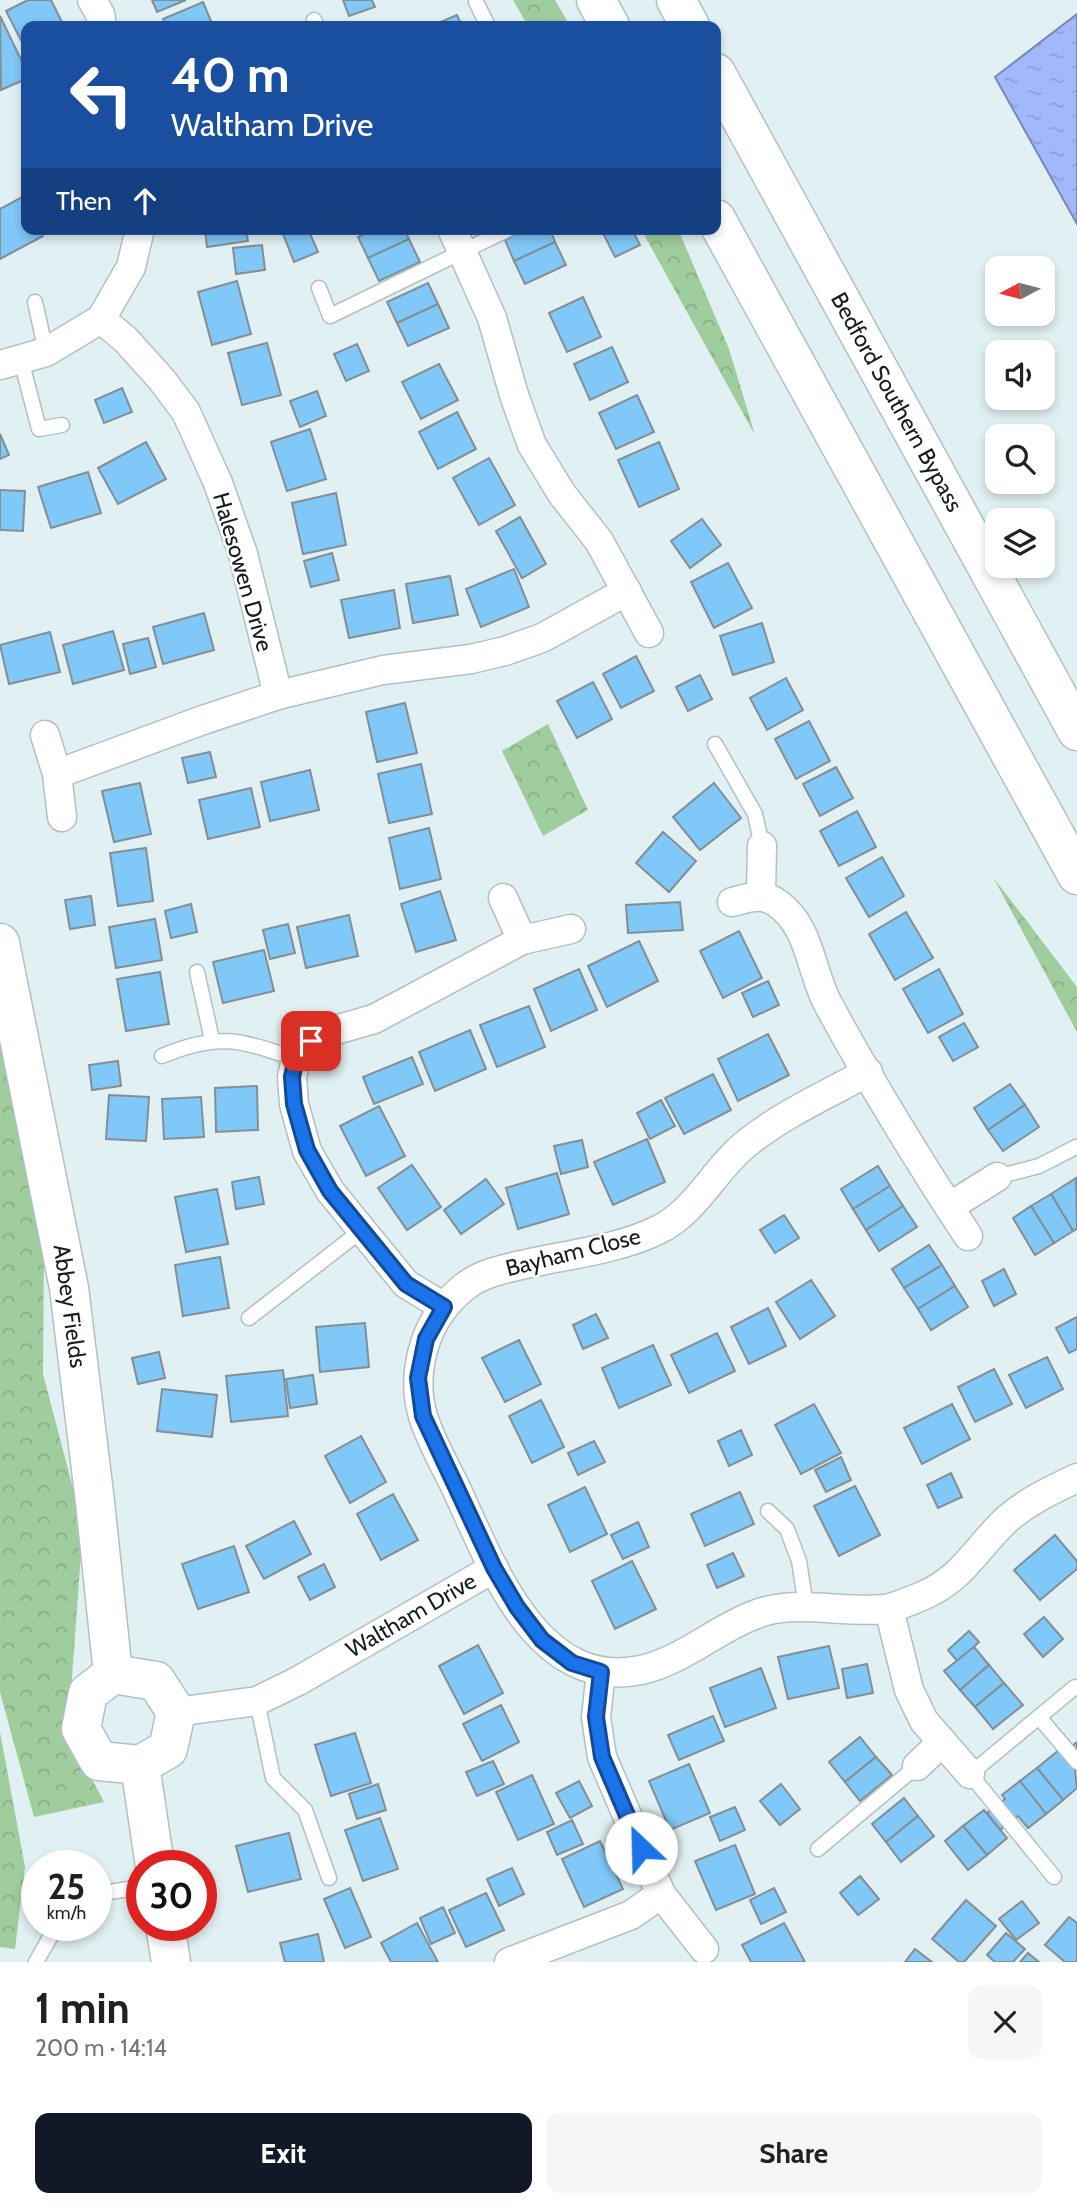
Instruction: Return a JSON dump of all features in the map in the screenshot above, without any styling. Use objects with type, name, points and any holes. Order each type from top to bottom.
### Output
[{"type":"main road","points":[[596,0],[607,21]]},
{"type":"main road","points":[[676,0],[687,21]]},
{"type":"main road","name":"Bedford Southern Bypass","points":[[721,82],[1077,731]]},
{"type":"main road","points":[[721,228],[1077,875]]},
{"type":"main road","name":"Abbey Fields","points":[[0,943],[69,1287],[113,1674]]},
{"type":"main road","points":[[113,1674],[156,1681],[176,1712],[168,1749],[140,1765],[99,1761],[80,1730],[88,1693],[113,1674]]},
{"type":"main road","points":[[140,1765],[153,1850]]},
{"type":"main road","points":[[168,1941],[171,1962]]},
{"type":"street","points":[[92,0],[101,21]]},
{"type":"street","points":[[23,359],[101,319],[131,267],[139,235]]},
{"type":"street","points":[[457,241],[492,318],[514,395],[532,445],[562,494],[599,541],[649,633]]},
{"type":"street","name":"Halesowen Drive","points":[[101,319],[126,340],[186,412],[218,483],[243,554],[278,695]]},
{"type":"street","points":[[58,774],[278,695],[383,670],[471,659],[506,651],[542,638],[626,590]]},
{"type":"street","points":[[45,735],[58,774],[62,817]]},
{"type":"street","points":[[761,895],[762,846]]},
{"type":"street","points":[[732,902],[761,895],[777,903],[796,923],[811,955],[825,999],[968,1236]]},
{"type":"street","points":[[503,898],[522,940]]},
{"type":"street","points":[[444,1307],[406,1284],[330,1191],[307,1150],[294,1104],[292,1077],[296,1059],[311,1041],[332,1031],[374,1019],[522,940],[571,929]]},
{"type":"street","name":"Bayham Close","points":[[494,1568],[423,1416],[418,1378],[426,1339],[444,1307],[469,1283],[499,1270],[621,1243],[659,1230],[690,1209],[721,1166],[746,1143],[770,1126],[868,1072]]},
{"type":"street","points":[[949,1207],[997,1177]]},
{"type":"street","name":"Waltham Drive","points":[[176,1712],[257,1701],[298,1681],[494,1568],[517,1607],[542,1640],[572,1663],[601,1672],[641,1670],[674,1658],[754,1615],[785,1608],[806,1606],[851,1610],[889,1609],[925,1595],[958,1574],[1004,1521],[1045,1493],[1077,1478]]},
{"type":"street","points":[[889,1609],[909,1690],[924,1721],[971,1774]]},
{"type":"street","points":[[601,1672],[596,1717],[602,1757],[661,1894],[705,1949]]},
{"type":"street","points":[[917,1766],[942,1742]]},
{"type":"street","points":[[509,1962],[631,1915],[661,1894]]},
{"type":"lane","points":[[476,2],[486,21]]},
{"type":"lane","points":[[319,288],[330,316],[457,241],[483,235]]},
{"type":"lane","points":[[35,302],[23,359],[39,429],[62,425]]},
{"type":"lane","points":[[715,744],[755,814],[762,846]]},
{"type":"lane","points":[[197,972],[212,1040]]},
{"type":"lane","points":[[162,1056],[191,1044],[212,1040],[261,1047],[296,1059]]},
{"type":"lane","points":[[997,1177],[1039,1166],[1076,1147]]},
{"type":"lane","points":[[248,1318],[362,1230]]},
{"type":"lane","points":[[768,1511],[787,1529],[799,1561],[806,1606]]},
{"type":"lane","points":[[1054,1877],[971,1774],[1075,1688]]},
{"type":"lane","points":[[257,1701],[273,1778],[304,1810],[329,1878]]},
{"type":"lane","points":[[1039,1717],[1077,1762]]},
{"type":"lane","points":[[818,1849],[917,1766]]},
{"type":"lane","points":[[36,1962],[48,1941]]},
{"type":"green space","points":[[513,0],[555,0],[567,21],[525,21]]},
{"type":"green space","points":[[644,235],[681,235],[729,349],[755,435]]},
{"type":"green space","points":[[548,724],[588,810],[543,836],[502,751]]},
{"type":"green space","points":[[993,877],[1077,987],[1077,1032]]},
{"type":"green space","points":[[0,1024],[44,1249],[43,1374],[83,1526],[69,1719],[82,1760],[104,1802],[34,1817],[0,1692]]},
{"type":"green space","points":[[0,1732],[22,1850],[21,1900],[15,1949],[0,1947]]},
{"type":"water","points":[[1077,14],[1077,224],[995,77]]},
{"type":"building","points":[[28,0],[51,0],[62,21],[21,21],[21,40],[6,11]]},
{"type":"building","points":[[152,0],[186,0],[157,12]]},
{"type":"building","points":[[343,0],[372,0],[375,7],[349,16]]},
{"type":"building","points":[[203,2],[211,21],[164,21],[163,19]]},
{"type":"building","points":[[457,15],[460,21],[443,21]]},
{"type":"building","points":[[0,16],[21,60],[21,81],[1,90]]},
{"type":"building","points":[[21,198],[21,235],[43,236],[0,259],[0,209]]},
{"type":"building","points":[[206,235],[247,235],[248,241],[207,247]]},
{"type":"building","points":[[283,235],[311,235],[318,252],[294,262]]},
{"type":"building","points":[[407,235],[409,239],[368,258],[358,237]]},
{"type":"building","points":[[515,235],[552,235],[555,242],[514,261],[505,240]]},
{"type":"building","points":[[604,235],[635,235],[640,245],[615,257]]},
{"type":"building","points":[[409,239],[420,262],[379,281],[368,258]]},
{"type":"building","points":[[555,242],[566,265],[525,284],[514,261]]},
{"type":"building","points":[[262,245],[265,270],[236,274],[233,248]]},
{"type":"building","points":[[237,281],[251,334],[212,345],[198,292]]},
{"type":"building","points":[[428,283],[438,304],[397,323],[387,302]]},
{"type":"building","points":[[583,297],[601,337],[567,352],[549,313]]},
{"type":"building","points":[[438,304],[449,328],[408,346],[397,323]]},
{"type":"building","points":[[267,343],[281,395],[242,405],[228,353]]},
{"type":"building","points":[[357,344],[369,371],[346,381],[334,354]]},
{"type":"building","points":[[612,347],[628,382],[590,400],[574,364]]},
{"type":"building","points":[[439,364],[458,400],[421,419],[402,382]]},
{"type":"building","points":[[122,388],[132,412],[104,423],[95,400]]},
{"type":"building","points":[[317,391],[326,416],[300,427],[290,401]]},
{"type":"building","points":[[637,395],[654,432],[616,449],[599,413]]},
{"type":"building","points":[[457,412],[476,449],[438,469],[419,432]]},
{"type":"building","points":[[310,429],[326,479],[287,491],[271,442]]},
{"type":"building","points":[[0,434],[9,455],[0,459]]},
{"type":"building","points":[[146,442],[166,479],[118,504],[98,468]]},
{"type":"building","points":[[659,442],[679,489],[639,507],[618,460]]},
{"type":"building","points":[[489,458],[515,505],[479,525],[453,478]]},
{"type":"building","points":[[88,472],[101,513],[51,528],[38,487]]},
{"type":"building","points":[[0,490],[25,491],[23,531],[0,530]]},
{"type":"building","points":[[336,493],[346,545],[303,554],[292,503]]},
{"type":"building","points":[[520,517],[546,564],[522,578],[496,531]]},
{"type":"building","points":[[702,519],[721,545],[690,568],[671,541]]},
{"type":"building","points":[[332,553],[339,580],[311,587],[304,561]]},
{"type":"building","points":[[728,563],[752,608],[714,628],[691,582]]},
{"type":"building","points":[[514,569],[529,607],[481,627],[466,589]]},
{"type":"building","points":[[450,576],[458,615],[413,623],[406,584]]},
{"type":"building","points":[[394,590],[400,628],[349,638],[341,600]]},
{"type":"building","points":[[204,613],[214,650],[163,664],[153,627]]},
{"type":"building","points":[[762,623],[774,662],[733,675],[720,636]]},
{"type":"building","points":[[113,631],[124,670],[73,684],[63,645]]},
{"type":"building","points":[[50,632],[60,672],[9,684],[0,645]]},
{"type":"building","points":[[148,638],[156,667],[130,674],[123,644]]},
{"type":"building","points":[[636,656],[654,691],[621,708],[603,674]]},
{"type":"building","points":[[700,675],[712,699],[688,711],[676,687]]},
{"type":"building","points":[[786,678],[803,710],[767,730],[750,698]]},
{"type":"building","points":[[593,682],[612,719],[577,738],[557,701]]},
{"type":"building","points":[[405,703],[417,753],[377,762],[366,712]]},
{"type":"building","points":[[809,721],[830,761],[796,779],[775,739]]},
{"type":"building","points":[[210,752],[216,777],[188,783],[182,758]]},
{"type":"building","points":[[421,764],[432,814],[389,823],[378,774]]},
{"type":"building","points":[[836,767],[853,798],[820,816],[803,784]]},
{"type":"building","points":[[310,770],[319,810],[270,821],[261,782]]},
{"type":"building","points":[[140,783],[151,834],[114,842],[102,791]]},
{"type":"building","points":[[714,783],[741,818],[700,850],[673,817]]},
{"type":"building","points":[[251,788],[260,827],[208,839],[199,800]]},
{"type":"building","points":[[857,811],[876,847],[839,866],[820,831]]},
{"type":"building","points":[[429,828],[441,879],[400,889],[389,838]]},
{"type":"building","points":[[663,832],[696,861],[669,892],[636,863]]},
{"type":"building","points":[[146,848],[153,901],[118,906],[110,853]]},
{"type":"building","points":[[882,857],[904,896],[869,917],[846,878]]},
{"type":"building","points":[[440,891],[456,940],[416,952],[401,904]]},
{"type":"building","points":[[91,896],[95,925],[70,929],[65,900]]},
{"type":"building","points":[[680,902],[683,930],[628,933],[626,905]]},
{"type":"building","points":[[191,904],[197,932],[171,938],[165,911]]},
{"type":"building","points":[[906,912],[933,958],[895,980],[869,934]]},
{"type":"building","points":[[349,915],[358,956],[306,968],[297,927]]},
{"type":"building","points":[[155,919],[162,960],[116,968],[109,927]]},
{"type":"building","points":[[288,924],[295,953],[270,959],[263,930]]},
{"type":"building","points":[[739,931],[762,978],[723,998],[700,951]]},
{"type":"building","points":[[639,941],[658,981],[607,1007],[588,966]]},
{"type":"building","points":[[264,950],[274,991],[223,1003],[213,962]]},
{"type":"building","points":[[579,969],[597,1010],[551,1031],[534,989]]},
{"type":"building","points":[[939,969],[963,1014],[928,1033],[903,989]]},
{"type":"building","points":[[160,972],[169,1024],[126,1031],[117,979]]},
{"type":"building","points":[[768,981],[779,1005],[753,1017],[742,993]]},
{"type":"building","points":[[529,1006],[545,1047],[497,1067],[480,1025]]},
{"type":"building","points":[[964,1023],[978,1047],[953,1061],[939,1037]]},
{"type":"building","points":[[470,1030],[486,1069],[435,1091],[419,1052]]},
{"type":"building","points":[[768,1034],[789,1075],[738,1101],[718,1059]]},
{"type":"building","points":[[412,1057],[423,1084],[374,1104],[363,1077]]},
{"type":"building","points":[[118,1061],[121,1086],[92,1090],[89,1065]]},
{"type":"building","points":[[713,1074],[731,1110],[684,1134],[665,1098]]},
{"type":"building","points":[[1010,1084],[1025,1105],[988,1130],[974,1108]]},
{"type":"building","points":[[257,1086],[258,1130],[216,1132],[215,1088]]},
{"type":"building","points":[[109,1095],[149,1097],[146,1141],[106,1139]]},
{"type":"building","points":[[201,1097],[204,1137],[164,1139],[162,1099]]},
{"type":"building","points":[[661,1100],[675,1126],[650,1139],[637,1113]]},
{"type":"building","points":[[1025,1105],[1039,1127],[1003,1151],[988,1130]]},
{"type":"building","points":[[379,1106],[405,1156],[366,1176],[340,1126]]},
{"type":"building","points":[[647,1139],[665,1182],[613,1205],[594,1162]]},
{"type":"building","points":[[582,1140],[588,1167],[561,1174],[554,1146]]},
{"type":"building","points":[[412,1165],[441,1207],[407,1230],[378,1188]]},
{"type":"building","points":[[878,1166],[890,1186],[853,1209],[841,1189]]},
{"type":"building","points":[[557,1173],[569,1214],[518,1229],[506,1188]]},
{"type":"building","points":[[259,1177],[264,1204],[236,1209],[232,1182]]},
{"type":"building","points":[[1076,1178],[1077,1229],[1073,1231],[1051,1194]]},
{"type":"building","points":[[486,1179],[504,1204],[461,1234],[444,1210]]},
{"type":"building","points":[[890,1186],[903,1206],[866,1230],[853,1209]]},
{"type":"building","points":[[217,1189],[228,1244],[186,1252],[175,1197]]},
{"type":"building","points":[[1051,1194],[1073,1231],[1054,1243],[1031,1206]]},
{"type":"building","points":[[903,1206],[917,1227],[879,1251],[866,1230]]},
{"type":"building","points":[[1031,1206],[1054,1243],[1035,1255],[1013,1218]]},
{"type":"building","points":[[784,1215],[799,1238],[775,1253],[760,1230]]},
{"type":"building","points":[[929,1245],[942,1265],[904,1288],[892,1269]]},
{"type":"building","points":[[220,1257],[229,1308],[183,1316],[175,1265]]},
{"type":"building","points":[[942,1265],[955,1286],[918,1309],[904,1288]]},
{"type":"building","points":[[1004,1269],[1016,1294],[994,1306],[982,1281]]},
{"type":"building","points":[[811,1280],[835,1316],[800,1339],[776,1302]]},
{"type":"building","points":[[955,1286],[968,1307],[931,1330],[918,1309]]},
{"type":"building","points":[[768,1308],[786,1346],[749,1364],[731,1327]]},
{"type":"building","points":[[596,1314],[608,1338],[583,1349],[573,1325]]},
{"type":"building","points":[[1077,1317],[1077,1349],[1069,1353],[1056,1328]]},
{"type":"building","points":[[365,1323],[369,1367],[320,1372],[316,1327]]},
{"type":"building","points":[[717,1333],[735,1371],[689,1393],[671,1355]]},
{"type":"building","points":[[519,1340],[541,1384],[505,1402],[482,1358]]},
{"type":"building","points":[[653,1345],[671,1385],[619,1408],[602,1368]]},
{"type":"building","points":[[159,1352],[165,1378],[138,1384],[132,1358]]},
{"type":"building","points":[[1047,1357],[1063,1389],[1026,1408],[1009,1375]]},
{"type":"building","points":[[994,1369],[1012,1404],[975,1422],[958,1387]]},
{"type":"building","points":[[283,1370],[288,1416],[231,1422],[226,1376]]},
{"type":"building","points":[[313,1375],[317,1404],[290,1408],[286,1379]]},
{"type":"building","points":[[162,1389],[217,1395],[212,1437],[157,1431]]},
{"type":"building","points":[[541,1400],[564,1447],[532,1463],[509,1416]]},
{"type":"building","points":[[814,1404],[841,1453],[801,1474],[775,1425]]},
{"type":"building","points":[[952,1404],[970,1439],[922,1464],[904,1428]]},
{"type":"building","points":[[741,1430],[752,1455],[729,1466],[718,1441]]},
{"type":"building","points":[[361,1436],[386,1482],[350,1503],[325,1456]]},
{"type":"building","points":[[594,1441],[605,1462],[578,1475],[568,1453]]},
{"type":"building","points":[[841,1457],[851,1480],[826,1492],[815,1470]]},
{"type":"building","points":[[951,1473],[962,1497],[938,1508],[927,1485]]},
{"type":"building","points":[[855,1486],[880,1535],[839,1556],[814,1506]]},
{"type":"building","points":[[585,1487],[607,1534],[570,1552],[548,1505]]},
{"type":"building","points":[[740,1492],[754,1524],[705,1546],[691,1514]]},
{"type":"building","points":[[393,1494],[418,1540],[381,1560],[357,1514]]},
{"type":"building","points":[[294,1521],[311,1554],[264,1579],[246,1546]]},
{"type":"building","points":[[638,1522],[649,1547],[623,1559],[611,1535]]},
{"type":"building","points":[[1055,1535],[1077,1561],[1077,1569],[1040,1600],[1014,1570]]},
{"type":"building","points":[[234,1546],[249,1592],[198,1609],[182,1564]]},
{"type":"building","points":[[733,1553],[744,1576],[717,1588],[707,1565]]},
{"type":"building","points":[[632,1561],[656,1609],[615,1629],[592,1581]]},
{"type":"building","points":[[324,1564],[335,1587],[310,1600],[298,1577]]},
{"type":"building","points":[[1044,1617],[1063,1639],[1043,1657],[1024,1634]]},
{"type":"building","points":[[969,1631],[979,1642],[958,1662],[948,1650]]},
{"type":"building","points":[[478,1645],[503,1693],[464,1714],[439,1666]]},
{"type":"building","points":[[829,1646],[839,1688],[788,1699],[778,1657]]},
{"type":"building","points":[[974,1647],[989,1665],[960,1690],[944,1671]]},
{"type":"building","points":[[867,1664],[873,1693],[847,1698],[842,1669]]},
{"type":"building","points":[[989,1665],[1004,1683],[975,1707],[960,1690]]},
{"type":"building","points":[[761,1668],[776,1708],[725,1727],[710,1688]]},
{"type":"building","points":[[1004,1683],[1023,1705],[993,1729],[975,1707]]},
{"type":"building","points":[[501,1705],[519,1742],[482,1761],[463,1724]]},
{"type":"building","points":[[713,1716],[724,1741],[679,1760],[668,1735]]},
{"type":"building","points":[[355,1733],[371,1783],[331,1796],[315,1745]]},
{"type":"building","points":[[860,1737],[876,1757],[845,1782],[829,1762]]},
{"type":"building","points":[[1077,1742],[1077,1788],[1063,1800],[1037,1768],[1059,1750],[1062,1754]]},
{"type":"building","points":[[876,1757],[892,1775],[860,1801],[845,1782]]},
{"type":"building","points":[[493,1761],[504,1784],[477,1796],[466,1772]]},
{"type":"building","points":[[689,1764],[710,1813],[670,1830],[649,1781]]},
{"type":"building","points":[[1037,1768],[1063,1800],[1046,1814],[1020,1781]]},
{"type":"building","points":[[532,1775],[554,1824],[518,1840],[496,1792]]},
{"type":"building","points":[[579,1781],[592,1806],[570,1818],[556,1793]]},
{"type":"building","points":[[1020,1781],[1046,1814],[1028,1828],[1018,1816],[1000,1830],[987,1813],[1005,1799],[1002,1795]]},
{"type":"building","points":[[378,1784],[386,1810],[357,1819],[349,1794]]},
{"type":"building","points":[[781,1784],[800,1809],[780,1825],[760,1801]]},
{"type":"building","points":[[904,1798],[918,1816],[886,1842],[872,1824]]},
{"type":"building","points":[[735,1807],[745,1830],[720,1841],[710,1817]]},
{"type":"building","points":[[984,1810],[1007,1838],[987,1855],[963,1826]]},
{"type":"building","points":[[918,1816],[934,1836],[901,1862],[886,1842]]},
{"type":"building","points":[[380,1818],[398,1869],[363,1881],[345,1830]]},
{"type":"building","points":[[572,1820],[583,1844],[557,1855],[547,1832]]},
{"type":"building","points":[[963,1826],[987,1855],[968,1870],[945,1841]]},
{"type":"building","points":[[289,1833],[301,1879],[248,1892],[236,1846]]},
{"type":"building","points":[[600,1841],[623,1889],[584,1907],[562,1859]]},
{"type":"building","points":[[735,1845],[755,1894],[716,1910],[695,1861]]},
{"type":"building","points":[[512,1868],[524,1894],[499,1906],[487,1879]]},
{"type":"building","points":[[860,1876],[879,1899],[858,1915],[840,1893]]},
{"type":"building","points":[[350,1888],[371,1937],[345,1948],[324,1899]]},
{"type":"building","points":[[774,1888],[786,1912],[761,1924],[750,1900]]},
{"type":"building","points":[[486,1893],[504,1930],[466,1947],[449,1910]]},
{"type":"building","points":[[966,1900],[996,1926],[964,1962],[959,1962],[932,1939]]},
{"type":"building","points":[[1022,1901],[1039,1923],[1016,1940],[999,1919]]},
{"type":"building","points":[[443,1907],[455,1933],[431,1944],[420,1918]]},
{"type":"building","points":[[1069,1917],[1077,1923],[1077,1962],[1065,1962],[1045,1945]]},
{"type":"building","points":[[417,1923],[438,1962],[391,1962],[381,1943]]},
{"type":"building","points":[[784,1923],[805,1962],[751,1962],[742,1945]]},
{"type":"building","points":[[1006,1933],[1025,1949],[1013,1962],[995,1962],[987,1955]]},
{"type":"building","points":[[318,1934],[324,1962],[285,1962],[280,1943]]},
{"type":"building","points":[[915,1949],[932,1962],[905,1962]]},
{"type":"building","points":[[1028,1953],[1039,1962],[1020,1962]]},
{"type":"route","points":[[311,1041],[296,1059],[292,1077],[294,1104],[307,1150],[330,1191],[406,1284],[444,1307],[426,1339],[418,1378],[423,1416],[494,1568],[517,1607],[542,1640],[572,1663],[601,1672],[596,1717],[602,1757],[641,1848]]}]
